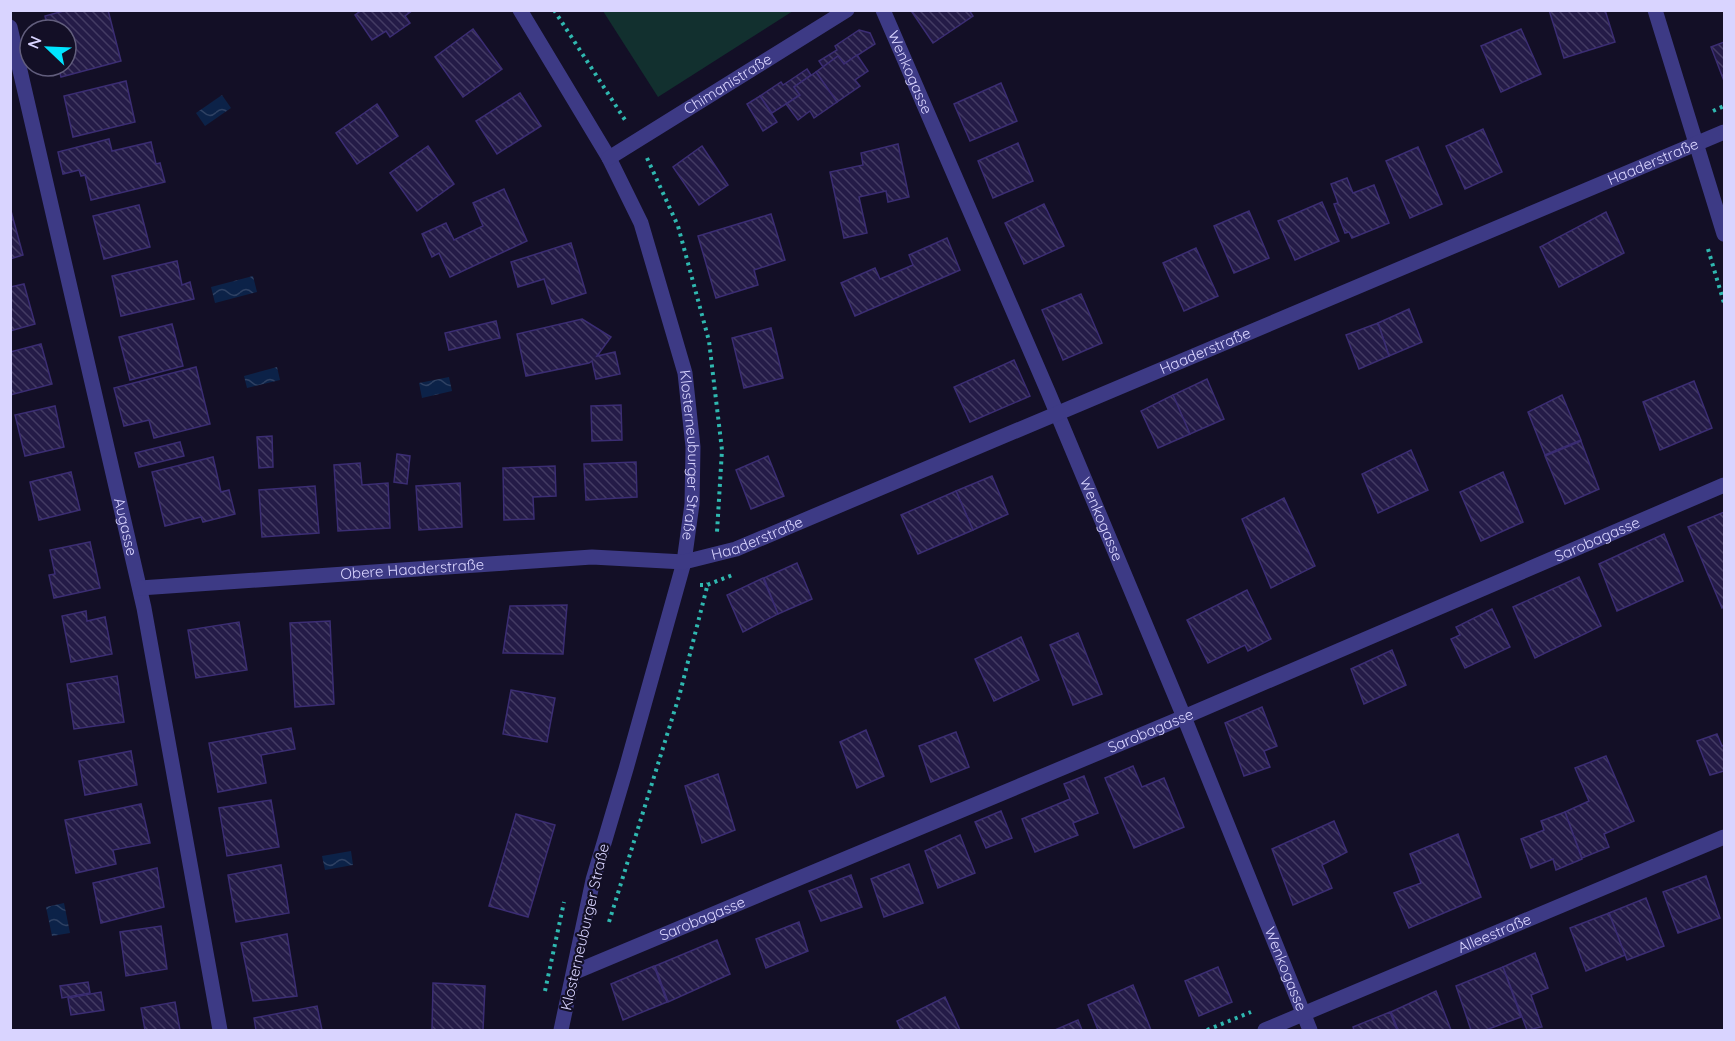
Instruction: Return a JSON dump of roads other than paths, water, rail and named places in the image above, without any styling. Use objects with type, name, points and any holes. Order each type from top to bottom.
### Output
[{"type":"street","name":"Klosterneuburger Straße","points":[[520,10],[609,158],[641,223],[686,373],[693,447],[692,492],[684,562],[593,880],[561,1030]]},
{"type":"street","name":"Chimanistraße","points":[[609,158],[847,10]]},
{"type":"street","name":"Wenkogasse","points":[[883,10],[1057,414],[1184,717],[1310,1030]]},
{"type":"street","points":[[1655,10],[1725,234]]},
{"type":"street","name":"Augasse","points":[[10,27],[140,588],[220,1030]]},
{"type":"street","name":"Haaderstraße","points":[[684,562],[736,549],[1725,132]]},
{"type":"street","name":"Sarobagasse","points":[[574,972],[1184,717],[1725,485]]},
{"type":"street","name":"Obere Haaderstraße","points":[[140,588],[592,557],[684,562]]},
{"type":"street","name":"Alleestraße","points":[[1265,1030],[1725,837]]},
{"type":"water","points":[[222,95],[231,108],[205,126],[196,113]]},
{"type":"water","points":[[253,276],[257,292],[215,303],[211,287]]},
{"type":"water","points":[[277,367],[280,380],[247,388],[244,376]]},
{"type":"water","points":[[449,377],[452,391],[422,398],[419,383]]},
{"type":"water","points":[[351,851],[353,865],[325,870],[322,856]]},
{"type":"water","points":[[64,903],[70,933],[52,936],[46,907]]}]
